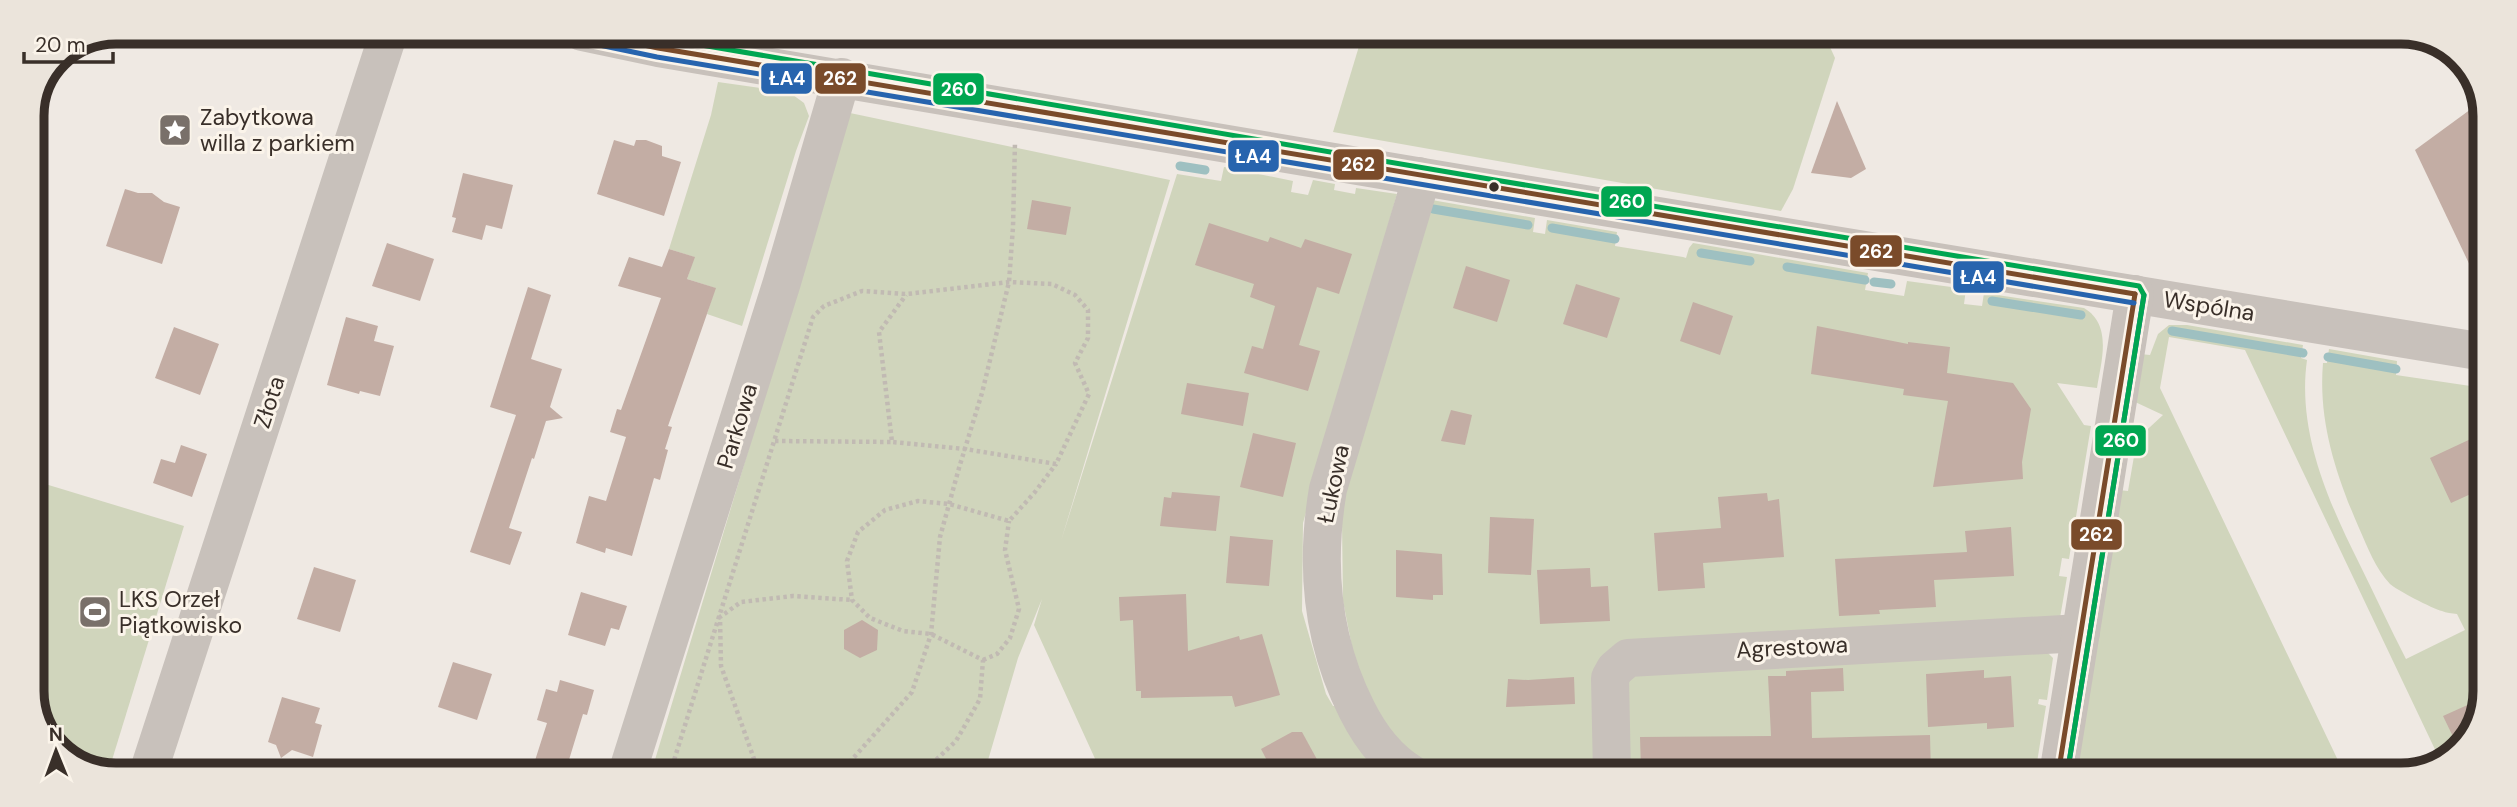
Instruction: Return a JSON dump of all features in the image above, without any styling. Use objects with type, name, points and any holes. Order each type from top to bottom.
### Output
[{"type":"street","name":"Złota","points":[[151,763],[385,44]]},
{"type":"street","name":"Wspólna","points":[[639,44],[1188,138],[2473,350]]},
{"type":"street","name":"Parkowa","points":[[630,763],[782,282],[842,78]]},
{"type":"street","name":"Łukowa","points":[[1397,763],[1380,747],[1365,726],[1335,658],[1325,611],[1321,568],[1322,521],[1328,489],[1417,192],[1419,176]]},
{"type":"street","points":[[2060,763],[2135,293]]},
{"type":"street","name":"Agrestowa","points":[[1612,763],[1609,678],[1628,657],[2081,633]]},
{"type":"path","points":[[850,763],[912,692],[931,634],[940,537],[982,393],[1009,282],[1017,107]]},
{"type":"path","points":[[673,763],[813,317],[824,306],[862,291],[907,295],[1009,282],[1052,284],[1075,295],[1088,310],[1088,338],[1075,363],[1089,394],[1056,464],[1009,521],[1005,550],[1019,609],[1010,638],[997,654],[983,660],[931,634],[903,631],[870,618],[852,600],[847,561],[858,532],[885,510],[918,501],[949,504],[1009,521]]},
{"type":"path","points":[[892,442],[879,332],[907,295]]},
{"type":"path","points":[[775,441],[892,442],[965,449],[1056,464]]},
{"type":"path","points":[[720,617],[741,603],[793,596],[852,600]]},
{"type":"path","points":[[720,617],[721,666],[755,763]]},
{"type":"path","points":[[933,763],[957,741],[980,699],[983,660]]},
{"type":"green space","points":[[1360,44],[1829,44],[1835,58],[1793,189],[1781,211],[1333,132]]},
{"type":"green space","points":[[718,82],[789,92],[804,103],[809,116],[742,326],[707,314],[715,288],[687,279],[694,257],[669,249],[711,115]]},
{"type":"green space","points":[[850,113],[1170,180],[1061,541],[1177,174],[1221,181],[1224,167],[1293,181],[1291,192],[1308,195],[1313,180],[1335,184],[1334,190],[1355,194],[1356,188],[1397,194],[1303,523],[1302,611],[1326,694],[1333,706],[1340,706],[1376,763],[1097,763],[1034,625],[1042,599],[1018,658],[987,763],[654,763]]},
{"type":"green space","points":[[1426,199],[1535,218],[1533,232],[1545,234],[1547,220],[1617,232],[1615,246],[1686,258],[1693,243],[1868,273],[1865,290],[1904,296],[1907,281],[1966,289],[1964,304],[1982,306],[1984,293],[2084,308],[2093,315],[2102,334],[2097,388],[2057,383],[2084,425],[2091,426],[2069,559],[2062,558],[2059,576],[2067,577],[2060,618],[1621,641],[1605,763],[1415,763],[1361,693],[1343,601],[1342,523],[1336,504]]},
{"type":"green space","points":[[2169,325],[2187,325],[2303,345],[2301,358],[2307,360],[2305,387],[2311,439],[2326,490],[2406,659],[2465,630],[2457,614],[2437,609],[2399,590],[2390,584],[2376,565],[2351,508],[2330,447],[2323,406],[2323,363],[2327,363],[2329,349],[2397,361],[2396,375],[2473,386],[2473,701],[2461,731],[2437,754],[2245,350],[2169,337],[2160,388],[2339,763],[2074,763],[2118,490],[2128,491],[2137,439],[2163,415],[2133,401],[2140,354],[2150,355],[2158,334]]},
{"type":"green space","name":"LKS Orzeł Piątkowisko","points":[[44,484],[184,526],[111,763],[91,759],[91,716],[48,716],[46,710]]},
{"type":"green space","points":[[2044,649],[2053,658],[2047,700],[2039,699],[2038,704],[2046,706],[2037,763],[1623,763],[1623,673]]},
{"type":"building","points":[[1837,101],[1866,169],[1851,178],[1811,173]]},
{"type":"building","points":[[2473,108],[2473,272],[2415,150]]},
{"type":"building","points":[[614,140],[634,146],[636,140],[646,140],[662,146],[662,156],[681,162],[664,216],[597,194]]},
{"type":"building","points":[[463,173],[513,185],[502,229],[486,225],[482,240],[452,232],[456,218],[452,217]]},
{"type":"building","points":[[125,189],[152,193],[164,202],[180,207],[162,264],[106,246]]},
{"type":"building","points":[[1032,200],[1071,207],[1066,235],[1027,229]]},
{"type":"building","points":[[1209,223],[1268,242],[1270,237],[1301,248],[1305,239],[1352,254],[1339,294],[1317,287],[1299,345],[1320,351],[1308,391],[1244,373],[1252,346],[1263,349],[1275,306],[1250,297],[1254,284],[1195,265]]},
{"type":"building","points":[[387,243],[434,259],[420,301],[372,286]]},
{"type":"building","points":[[669,249],[695,257],[687,279],[716,288],[668,426],[672,427],[660,480],[654,478],[632,556],[606,548],[605,553],[576,543],[589,496],[606,501],[626,437],[610,432],[617,409],[621,410],[661,298],[618,286],[629,257],[662,267]]},
{"type":"building","points":[[1466,266],[1510,280],[1497,322],[1453,308]]},
{"type":"building","points":[[1576,284],[1620,298],[1607,338],[1563,324]]},
{"type":"building","points":[[528,287],[551,295],[531,359],[562,369],[550,407],[563,418],[546,421],[534,459],[532,458],[509,528],[522,532],[510,565],[470,552],[516,415],[490,407]]},
{"type":"building","points":[[1693,302],[1733,316],[1720,355],[1680,341]]},
{"type":"building","points":[[346,317],[378,326],[374,341],[394,346],[380,396],[360,391],[359,394],[327,385]]},
{"type":"building","points":[[1817,326],[1908,344],[1950,347],[1947,373],[2013,383],[2031,409],[2022,462],[2023,479],[1933,487],[1948,401],[1903,395],[1904,389],[1811,374]]},
{"type":"building","points":[[174,327],[219,344],[200,395],[155,378]]},
{"type":"building","points":[[1187,383],[1249,393],[1243,426],[1181,414]]},
{"type":"building","points":[[1451,410],[1472,415],[1465,445],[1441,441]]},
{"type":"building","points":[[1253,433],[1296,443],[1283,497],[1240,487]]},
{"type":"building","points":[[2473,438],[2473,493],[2451,503],[2430,458]]},
{"type":"building","points":[[181,445],[207,454],[192,497],[153,483],[161,459],[175,463]]},
{"type":"building","points":[[1172,492],[1220,496],[1216,531],[1160,526],[1164,497],[1171,498]]},
{"type":"building","points":[[1767,493],[1768,501],[1779,499],[1784,557],[1703,563],[1705,588],[1658,591],[1654,533],[1721,528],[1718,497]]},
{"type":"building","points":[[1490,517],[1534,519],[1531,575],[1488,573]]},
{"type":"building","points":[[2011,527],[2014,576],[1934,580],[1936,607],[1879,610],[1880,614],[1839,616],[1835,559],[1967,552],[1965,531]]},
{"type":"building","points":[[1230,536],[1273,540],[1269,586],[1226,583]]},
{"type":"building","points":[[1396,550],[1442,554],[1443,595],[1433,595],[1433,600],[1396,597]]},
{"type":"building","points":[[314,567],[356,580],[340,632],[297,619]]},
{"type":"building","points":[[1590,568],[1591,587],[1608,586],[1610,621],[1540,624],[1537,570]]},
{"type":"building","points":[[581,592],[627,606],[619,630],[611,628],[605,646],[568,635]]},
{"type":"building","points":[[1186,594],[1188,651],[1239,636],[1240,640],[1262,634],[1280,695],[1235,707],[1232,696],[1141,698],[1141,691],[1136,691],[1133,620],[1120,621],[1119,597]]},
{"type":"building","points":[[862,620],[878,630],[877,650],[860,658],[844,649],[844,630]]},
{"type":"building","points":[[453,662],[492,674],[477,720],[438,707]]},
{"type":"building","points":[[1843,668],[1844,691],[1811,692],[1812,738],[1930,735],[1931,763],[1641,763],[1640,737],[1771,736],[1768,676],[1786,676],[1786,671]]},
{"type":"building","points":[[1984,670],[1984,678],[2011,676],[2014,727],[1987,729],[1987,723],[1928,727],[1926,674]]},
{"type":"building","points":[[1574,677],[1575,704],[1506,707],[1508,679]]},
{"type":"building","points":[[560,680],[594,690],[587,715],[583,714],[568,763],[534,763],[547,723],[537,720],[546,689],[557,692]]},
{"type":"building","points":[[282,697],[320,708],[315,723],[322,725],[313,757],[292,750],[281,758],[276,745],[268,742]]},
{"type":"building","points":[[2473,703],[2468,719],[2454,739],[2443,716]]},
{"type":"building","points":[[1292,732],[1302,732],[1319,763],[1268,763],[1261,749]]},
{"type":"waterway","points":[[1180,166],[1205,170]]},
{"type":"waterway","points":[[1433,209],[1528,225]]},
{"type":"waterway","points":[[1552,228],[1615,239]]},
{"type":"waterway","points":[[1701,253],[1750,261]]},
{"type":"waterway","points":[[1787,267],[1865,280]]},
{"type":"waterway","points":[[1874,282],[1891,284]]},
{"type":"waterway","points":[[1992,301],[2081,315]]},
{"type":"waterway","points":[[2172,331],[2303,353]]},
{"type":"waterway","points":[[2328,357],[2396,369]]},
{"type":"transit line","name":"ŁA4","points":[[594,44],[657,57],[2134,303]]},
{"type":"transit line","name":"262","points":[[639,44],[2135,294]]},
{"type":"transit line","name":"260","points":[[696,44],[2139,286],[2144,295],[2069,763]]},
{"type":"transit line","name":"262","points":[[2060,763],[2135,294]]},
{"type":"transit line","name":"ŁA4","points":[[2069,763],[2144,295]]},
{"type":"place","name":"Zabytkowa willa z parkiem","points":[[175,130]]},
{"type":"place","name":"LKS Orzeł Piątkowisko","points":[[95,612]]}]
